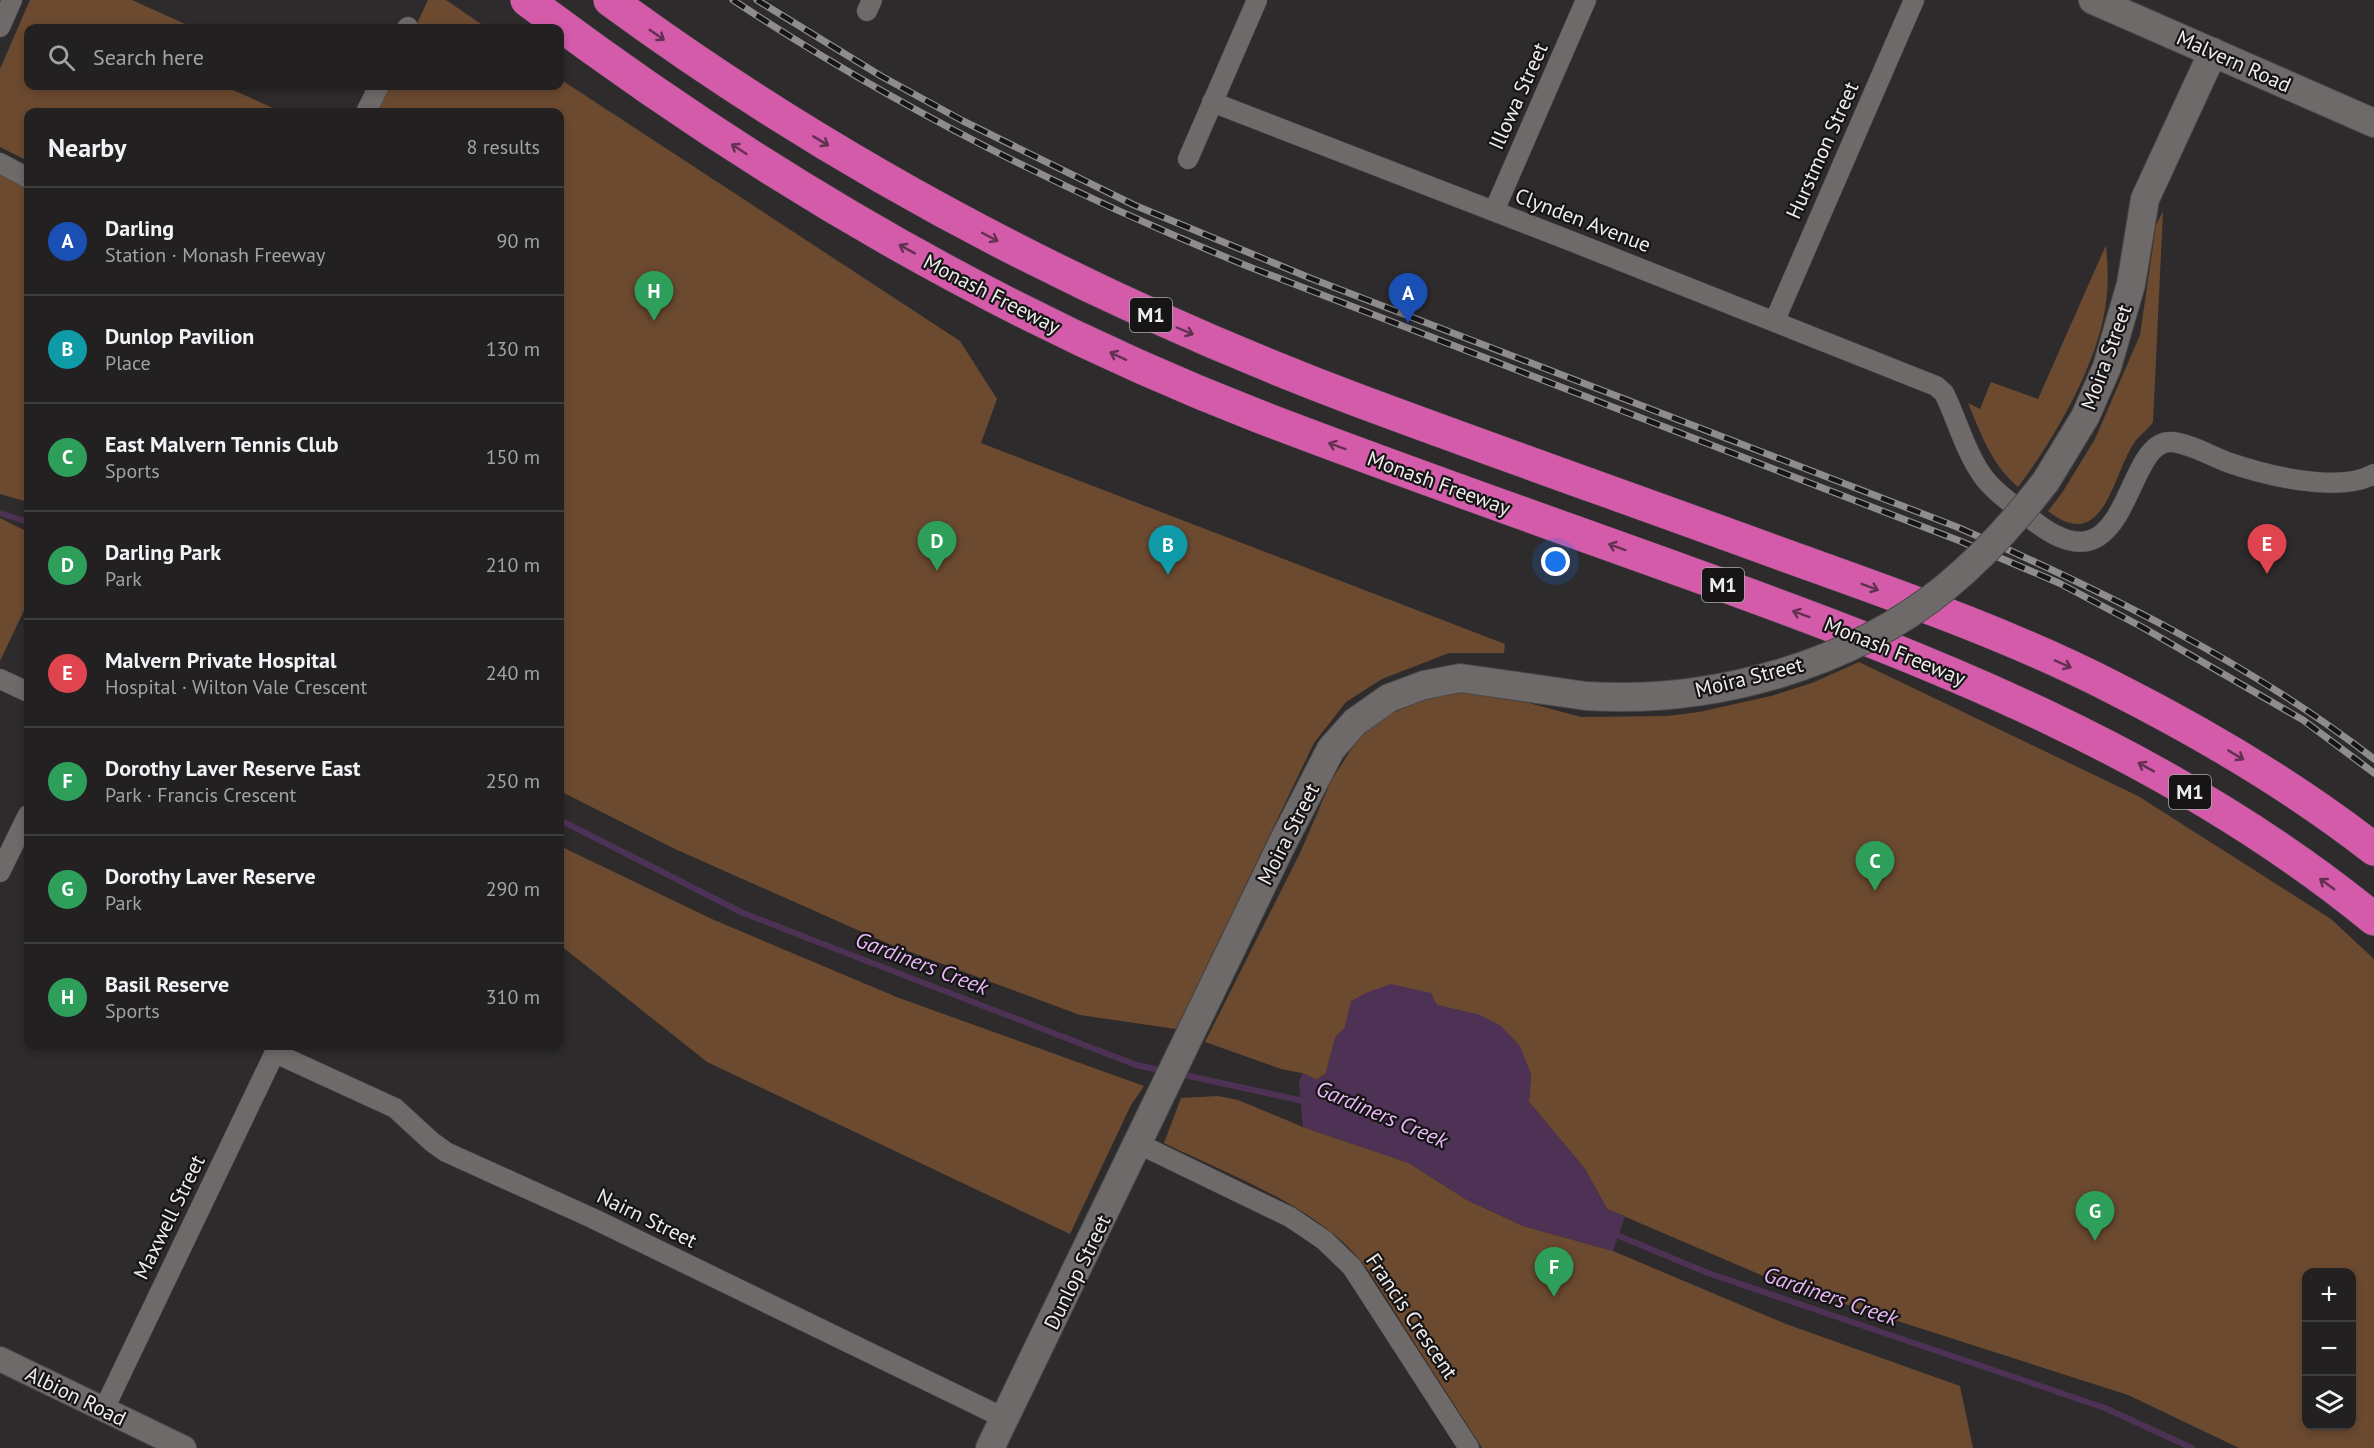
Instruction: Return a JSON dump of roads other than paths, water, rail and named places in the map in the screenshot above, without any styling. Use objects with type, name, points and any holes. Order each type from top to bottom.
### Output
[{"type":"highway","name":"Monash Freeway","points":[[527,0],[559,24]]},
{"type":"highway","name":"M1","points":[[610,0],[658,36],[855,162],[951,216],[1088,286],[1205,339],[1359,401],[1845,577],[2010,640],[2111,686],[2206,737],[2294,791],[2374,849]]},
{"type":"highway","name":"Monash Freeway","points":[[564,28],[622,71],[776,173],[832,207],[999,299],[1150,371],[1252,414],[1830,624],[2001,695],[2082,732],[2180,786],[2256,834],[2374,919]]},
{"type":"main road","name":"Malvern Road","points":[[2093,0],[2374,123]]},
{"type":"main road","name":"Moira Street","points":[[1163,1095],[1331,749],[1355,722],[1389,698],[1424,685],[1460,678],[1586,696],[1642,697],[1719,688],[1786,671],[1854,644],[1914,609],[1945,588],[1998,539],[2046,481],[2085,417],[2107,368],[2131,284],[2145,199],[2213,52]]},
{"type":"main road","name":"Dunlop Street","points":[[990,1448],[1163,1095]]},
{"type":"street","points":[[0,27],[12,0]]},
{"type":"street","points":[[1188,159],[1257,0]]},
{"type":"street","name":"Illowa Street","points":[[1494,212],[1586,0]]},
{"type":"street","name":"Hurstmon Street","points":[[1774,320],[1914,0]]},
{"type":"street","points":[[368,108],[377,90]]},
{"type":"street","name":"Clynden Avenue","points":[[1212,102],[1774,320],[1936,386],[1944,393],[1985,479],[2040,526],[2055,535],[2070,540],[2091,538],[2110,526],[2122,510],[2147,454],[2161,443],[2186,445],[2238,466],[2286,478],[2350,482],[2362,480],[2374,474]]},
{"type":"street","points":[[0,163],[24,176]]},
{"type":"street","points":[[0,679],[24,691]]},
{"type":"street","points":[[0,872],[24,823]]},
{"type":"street","name":"Maxwell Street","points":[[104,1409],[276,1050]]},
{"type":"street","name":"Nairn Street","points":[[278,1050],[395,1108],[446,1152],[592,1218],[1004,1418]]},
{"type":"street","name":"Francis Crescent","points":[[1139,1144],[1290,1217],[1310,1229],[1339,1252],[1362,1281],[1469,1448]]},
{"type":"street","name":"Albion Road","points":[[0,1359],[104,1409],[158,1442],[184,1448]]},
{"type":"water","points":[[1391,984],[1431,993],[1437,1005],[1480,1015],[1501,1026],[1520,1046],[1531,1074],[1529,1102],[1585,1169],[1607,1209],[1625,1216],[1613,1251],[1523,1226],[1467,1200],[1409,1163],[1303,1127],[1299,1083],[1302,1073],[1317,1080],[1326,1073],[1335,1038],[1345,1027],[1351,1001]]},
{"type":"waterway","name":"Gardiners Creek","points":[[0,513],[24,521]]},
{"type":"waterway","name":"Gardiners Creek","points":[[564,822],[743,913],[1136,1065],[1164,1071]]},
{"type":"waterway","name":"Gardiners Creek","points":[[1180,1074],[1308,1102]]},
{"type":"waterway","name":"Gardiners Creek","points":[[1612,1233],[1708,1273],[2105,1408],[2192,1448]]},
{"type":"railway","points":[[733,0],[794,39],[919,111],[1048,178],[1114,209],[1247,266],[1960,541],[2059,583],[2142,627],[2303,720],[2374,773]]},
{"type":"railway","points":[[757,0],[881,76],[963,121],[1134,205],[1310,278],[1957,527],[2065,576],[2173,630],[2225,660],[2326,724],[2374,759]]},
{"type":"place","name":"Basil Reserve","points":[[654,321]]},
{"type":"place","name":"Darling","points":[[1408,323]]},
{"type":"place","name":"Darling Park","points":[[937,571]]},
{"type":"place","name":"Malvern Private Hospital","points":[[2267,574]]},
{"type":"place","name":"Dunlop Pavilion","points":[[1168,575]]},
{"type":"place","name":"East Malvern Tennis Club","points":[[1875,891]]},
{"type":"place","name":"Dorothy Laver Reserve","points":[[2095,1241]]},
{"type":"place","name":"Dorothy Laver Reserve East","points":[[1554,1297]]}]
